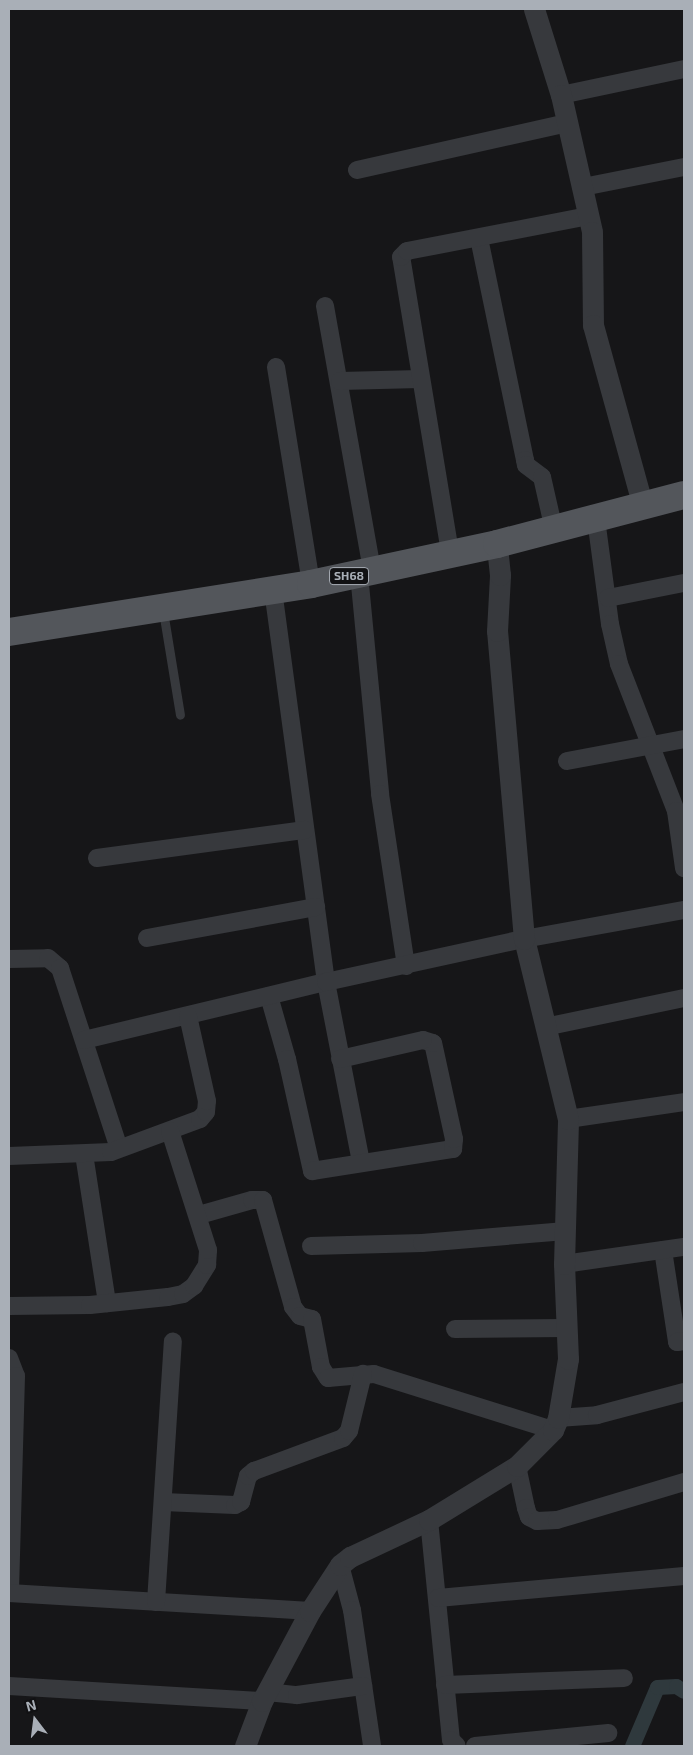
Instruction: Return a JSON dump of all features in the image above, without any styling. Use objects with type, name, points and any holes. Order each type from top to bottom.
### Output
[{"type":"main road","name":"SH68","points":[[9,632],[311,584],[366,573],[450,552],[497,544],[684,495]]},
{"type":"street","points":[[534,9],[561,95],[592,232],[593,325],[643,506]]},
{"type":"street","points":[[561,95],[684,69]]},
{"type":"street","points":[[357,170],[568,123]]},
{"type":"street","points":[[583,187],[684,167]]},
{"type":"street","points":[[450,552],[400,257],[407,251],[588,216]]},
{"type":"street","points":[[478,238],[526,465],[542,477],[554,530]]},
{"type":"street","points":[[326,306],[340,381],[366,573],[380,794],[406,966]]},
{"type":"street","points":[[276,367],[311,584]]},
{"type":"street","points":[[340,381],[420,379]]},
{"type":"street","points":[[596,519],[610,624],[619,664],[676,811],[684,868]]},
{"type":"street","points":[[245,1746],[264,1697],[310,1611],[340,1565],[350,1556],[429,1520],[517,1466],[555,1424],[568,1359],[564,1264],[568,1119],[524,939],[497,631],[500,575],[497,544]]},
{"type":"street","points":[[608,598],[684,583]]},
{"type":"street","points":[[273,590],[326,982],[361,1162]]},
{"type":"street","points":[[567,761],[684,739]]},
{"type":"street","points":[[97,858],[305,830]]},
{"type":"street","points":[[147,938],[316,907]]},
{"type":"street","points":[[84,1040],[326,982],[524,939],[684,910]]},
{"type":"street","points":[[9,959],[40,957],[55,960],[84,1040],[119,1148]]},
{"type":"street","points":[[269,996],[287,1059],[310,1168],[316,1171],[361,1162],[453,1149],[454,1139],[433,1043],[423,1040],[340,1059]]},
{"type":"street","points":[[545,1026],[684,998]]},
{"type":"street","points":[[9,1156],[84,1154],[119,1148],[192,1124],[206,1112],[207,1101],[188,1016]]},
{"type":"street","points":[[568,1119],[684,1102]]},
{"type":"street","points":[[9,1306],[107,1303],[168,1298],[183,1294],[194,1286],[209,1258],[199,1215],[170,1131]]},
{"type":"street","points":[[84,1154],[107,1303]]},
{"type":"street","points":[[199,1215],[252,1200],[264,1200],[293,1307],[300,1316],[312,1319],[323,1374],[333,1379],[374,1374],[555,1424],[684,1392]]},
{"type":"street","points":[[311,1246],[422,1243],[565,1232]]},
{"type":"street","points":[[564,1264],[684,1247]]},
{"type":"street","points":[[663,1250],[677,1342],[684,1341]]},
{"type":"street","points":[[455,1329],[567,1328]]},
{"type":"street","points":[[156,1602],[173,1342]]},
{"type":"street","points":[[9,1358],[16,1376],[9,1593],[310,1611]]},
{"type":"street","points":[[162,1502],[235,1505],[241,1502],[248,1476],[254,1471],[343,1438],[349,1431],[363,1374]]},
{"type":"street","points":[[517,1466],[529,1517],[536,1521],[557,1520],[684,1482]]},
{"type":"street","points":[[429,1520],[451,1740],[457,1746]]},
{"type":"street","points":[[340,1565],[349,1593],[372,1746]]},
{"type":"street","points":[[438,1598],[684,1576]]},
{"type":"street","points":[[445,1686],[624,1678]]},
{"type":"street","points":[[9,1686],[264,1697],[297,1695],[363,1686]]},
{"type":"street","points":[[475,1746],[608,1733]]},
{"type":"lane","points":[[162,608],[180,714]]},
{"type":"waterway","points":[[632,1746],[657,1687],[676,1686],[684,1691]]}]
